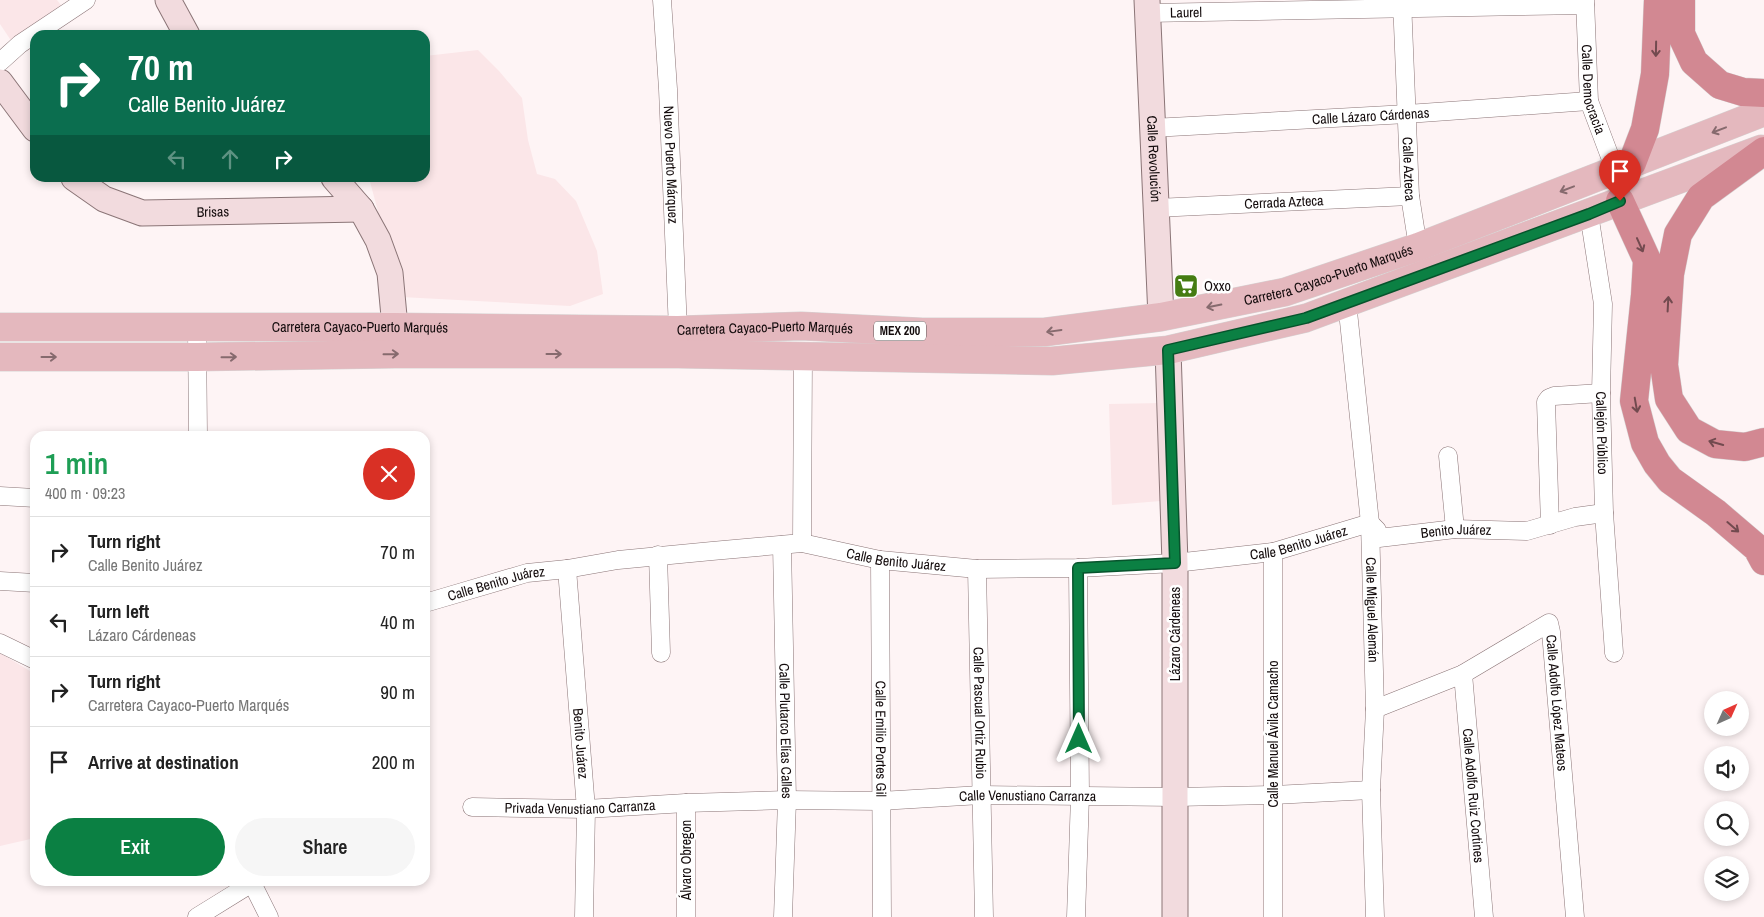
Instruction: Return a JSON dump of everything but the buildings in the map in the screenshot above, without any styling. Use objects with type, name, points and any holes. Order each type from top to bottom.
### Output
[{"type":"highway","points":[[1624,167],[1645,129],[1655,74],[1658,0]]},
{"type":"highway","points":[[1682,0],[1681,34],[1694,62],[1720,85],[1743,92],[1764,93]]},
{"type":"highway","points":[[1764,149],[1701,197],[1678,234],[1670,274],[1664,365],[1670,399],[1689,430],[1715,444],[1745,446],[1764,442]]},
{"type":"highway","points":[[1620,201],[1647,260],[1634,401],[1645,443],[1656,464],[1670,480],[1716,512],[1757,548],[1764,561]]},
{"type":"main road","name":"Carretera Cayaco-Puerto Marqués","points":[[0,328],[678,330],[801,326],[922,332],[1044,332],[1160,317],[1285,292],[1418,247],[1764,112]]},
{"type":"main road","name":"Carretera Cayaco-Puerto Marqués","points":[[0,357],[394,354],[802,356],[1052,361],[1168,350],[1306,318],[1764,149]]},
{"type":"street","points":[[41,30],[86,0]]},
{"type":"street","points":[[168,0],[184,30]]},
{"type":"street","name":"Nuevo Puerto Márquez","points":[[662,0],[668,89],[678,330]]},
{"type":"street","name":"Calle Democracia","points":[[1585,3],[1589,101],[1624,167]]},
{"type":"street","name":"Laurel","points":[[1147,7],[1585,3]]},
{"type":"street","name":"Calle Azteca","points":[[1402,5],[1410,196],[1418,247]]},
{"type":"street","name":"Calle Revolución","points":[[1147,7],[1160,317]]},
{"type":"street","points":[[0,62],[30,37]]},
{"type":"street","points":[[0,82],[30,122]]},
{"type":"street","name":"Calle Lázaro Cárdenas","points":[[1152,128],[1407,114],[1589,101]]},
{"type":"street","name":"Brisas","points":[[80,182],[104,199],[142,213],[361,209]]},
{"type":"street","points":[[337,182],[361,209],[378,240],[390,273],[395,328]]},
{"type":"street","name":"Cerrada Azteca","points":[[1156,208],[1410,196]]},
{"type":"street","name":"Callejón Público","points":[[1589,214],[1603,304],[1601,393],[1604,513],[1614,653]]},
{"type":"street","name":"Calle Miguel Alemán","points":[[1348,302],[1370,523],[1375,709],[1371,790],[1375,917]]},
{"type":"street","points":[[196,329],[198,431]]},
{"type":"street","name":"Lázaro Cárdeneas","points":[[1168,350],[1175,563],[1175,917]]},
{"type":"street","points":[[802,356],[802,543]]},
{"type":"street","points":[[1550,525],[1546,402],[1554,396],[1601,393]]},
{"type":"street","points":[[1448,456],[1455,529]]},
{"type":"street","points":[[0,496],[30,498]]},
{"type":"street","name":"Benito Juárez","points":[[1370,523],[1377,530],[1379,538],[1455,529],[1527,530],[1574,517],[1604,513]]},
{"type":"street","name":"Calle Benito Juárez","points":[[430,602],[527,574],[658,555],[802,543],[880,560],[976,569],[1078,568],[1175,563],[1273,552],[1370,523]]},
{"type":"street","name":"Calle Plutarco Elías Calles","points":[[782,545],[787,800],[783,917]]},
{"type":"street","name":"Calle Manuel Ávila Camacho","points":[[1273,552],[1273,917]]},
{"type":"street","points":[[658,555],[661,653]]},
{"type":"street","name":"Calle Emilio Portes Gil","points":[[880,560],[882,917]]},
{"type":"street","points":[[1076,917],[1080,796],[1078,568]]},
{"type":"street","name":"Benito Juárez","points":[[567,569],[586,809],[584,917]]},
{"type":"street","name":"Calle Pascual Ortiz Rubio","points":[[976,569],[984,917]]},
{"type":"street","points":[[0,581],[30,583]]},
{"type":"street","name":"Calle Adolfo López Mateos","points":[[1375,709],[1463,674],[1549,623],[1575,917]]},
{"type":"street","points":[[0,643],[30,658]]},
{"type":"street","name":"Calle Adolfo Ruiz Cortines","points":[[1463,674],[1484,917]]},
{"type":"street","name":"Calle Venustiano Carranza","points":[[686,803],[787,800],[880,801],[981,795],[1175,797],[1274,795],[1371,790]]},
{"type":"street","name":"Privada Venustiano Carranza","points":[[472,807],[586,809],[686,803]]},
{"type":"street","name":"Álvaro Obregon","points":[[686,803],[686,917]]},
{"type":"street","points":[[198,917],[245,886]]},
{"type":"street","points":[[253,886],[270,917]]},
{"type":"shaded area","points":[[0,0],[57,0],[63,8],[12,42],[0,24]]},
{"type":"shaded area","points":[[478,50],[522,98],[528,140],[537,174],[555,179],[576,201],[597,251],[603,294],[570,306],[401,297],[370,182],[430,182],[430,55]]},
{"type":"shaded area","points":[[1161,403],[1161,501],[1112,505],[1109,404]]},
{"type":"shaded area","points":[[0,653],[30,671],[30,839],[0,846]]},
{"type":"place","name":"Oxxo","points":[[1186,286]]},
{"type":"route","points":[[1079,739],[1078,568],[1175,563],[1168,350],[1306,318],[1620,201]]}]
